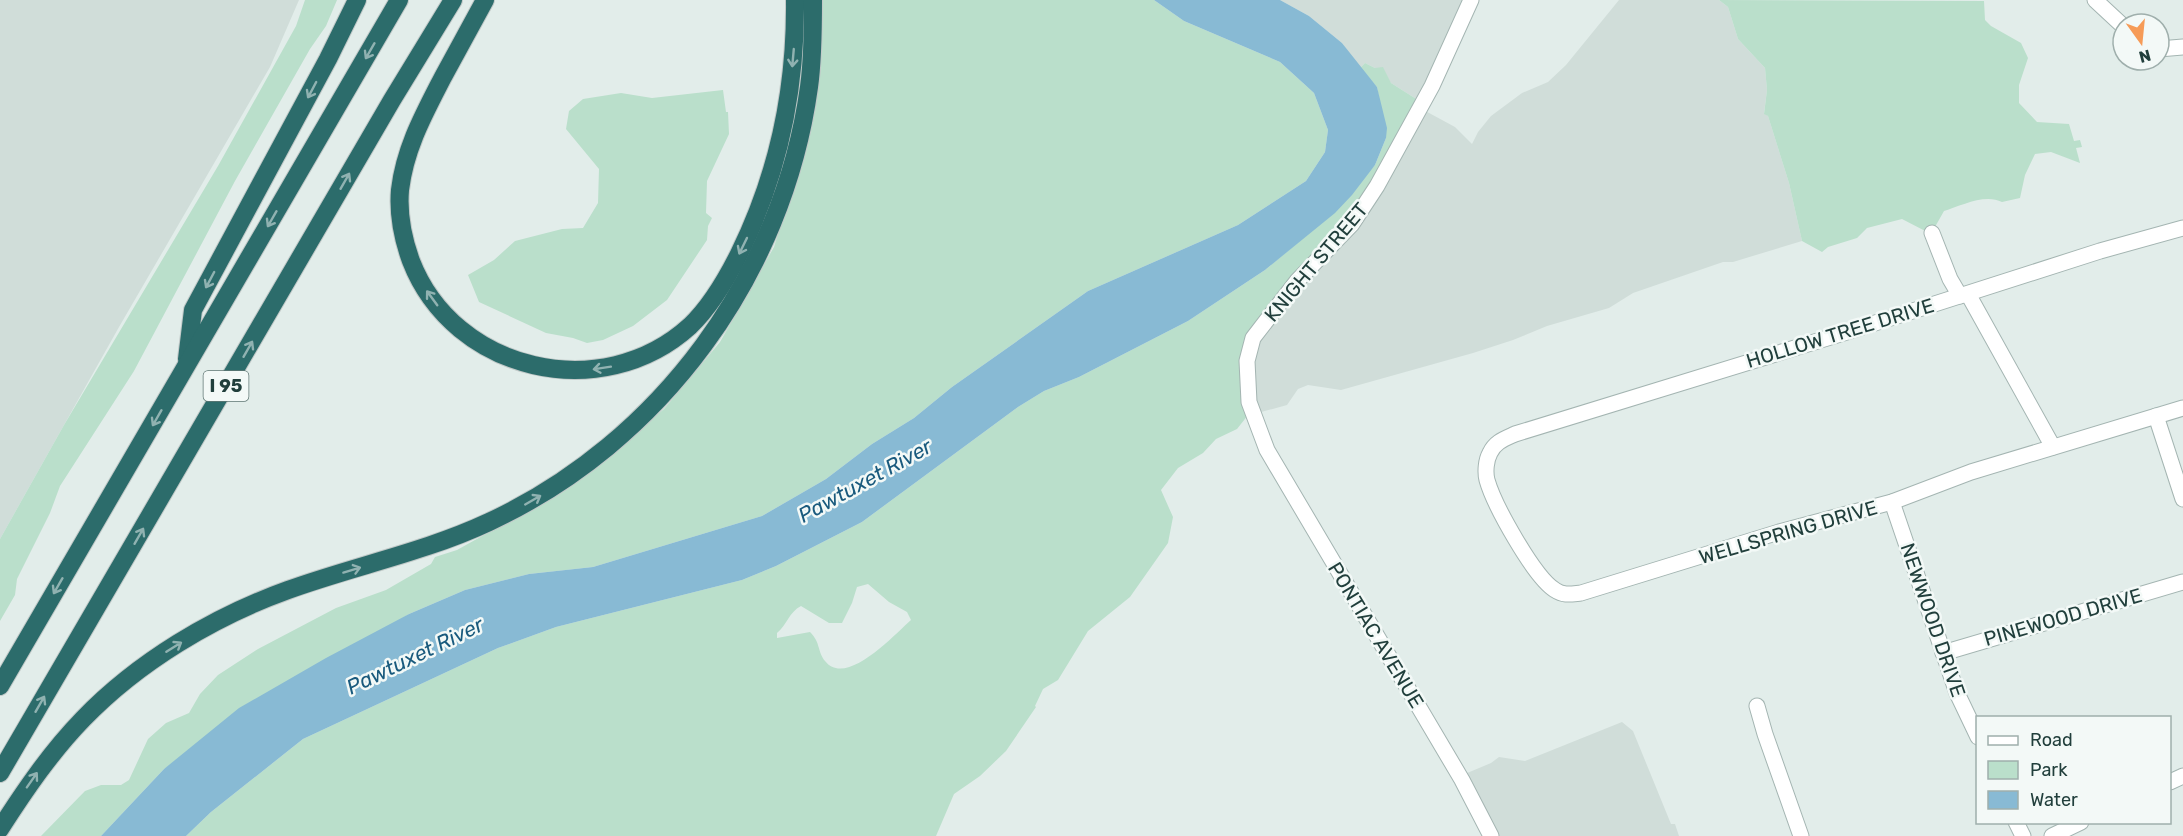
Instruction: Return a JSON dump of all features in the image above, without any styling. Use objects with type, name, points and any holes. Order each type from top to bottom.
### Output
[{"type":"highway","points":[[186,368],[193,310],[323,69],[357,0]]},
{"type":"highway","name":"I 95","points":[[0,686],[399,0]]},
{"type":"highway","name":"I 95","points":[[0,773],[386,110],[453,0]]},
{"type":"highway","points":[[485,0],[424,114],[410,145],[400,193],[404,238],[416,272],[425,289],[447,317],[476,342],[506,358],[542,369],[581,371],[619,365],[637,359],[673,339],[702,314],[731,268],[758,210],[779,147],[790,86],[795,0]]},
{"type":"highway","points":[[0,829],[42,766],[82,720],[125,682],[169,650],[220,621],[279,593],[456,536],[519,507],[578,470],[630,430],[653,407],[694,359],[731,306],[748,276],[776,214],[796,151],[809,87],[813,0]]},
{"type":"street","name":"KNIGHT STREET","points":[[1261,435],[1249,395],[1247,361],[1253,338],[1297,281],[1352,224],[1377,186],[1432,86],[1471,0]]},
{"type":"street","points":[[2095,0],[2111,15]]},
{"type":"street","name":"HOLLOW TREE DRIVE","points":[[1498,442],[1515,434],[2100,251],[2183,228]]},
{"type":"street","points":[[1932,233],[1950,279],[1964,295],[2053,447]]},
{"type":"street","name":"WELLSPRING DRIVE","points":[[1498,442],[1489,454],[1487,479],[1505,520],[1540,577],[1554,589],[1566,595],[1581,593],[1779,532],[1892,502],[1971,472],[2183,408]]},
{"type":"street","points":[[2157,416],[2183,499]]},
{"type":"street","name":"PONTIAC AVENUE","points":[[1261,435],[1267,450],[1456,770],[1491,836]]},
{"type":"street","name":"NEWWOOD DRIVE","points":[[1892,502],[1957,693],[1976,735]]},
{"type":"street","name":"PINEWOOD DRIVE","points":[[1944,652],[2183,582]]},
{"type":"street","points":[[1757,706],[1801,836]]},
{"type":"street","points":[[2052,836],[2078,824]]},
{"type":"shaded area","points":[[0,0],[299,0],[270,67],[119,327],[0,539]]},
{"type":"shaded area","points":[[1280,0],[1470,0],[1421,102],[1391,83],[1375,68],[1365,63],[1360,68],[1342,43],[1309,16]]},
{"type":"shaded area","points":[[1619,0],[1719,0],[1728,7],[1738,39],[1765,68],[1767,90],[1764,113],[1768,116],[1789,183],[1802,241],[1733,262],[1723,262],[1633,293],[1609,308],[1547,326],[1473,353],[1341,390],[1308,385],[1298,389],[1287,405],[1254,414],[1248,356],[1418,107],[1455,127],[1472,144],[1491,116],[1522,93],[1548,82],[1566,65]]},
{"type":"shaded area","points":[[1622,722],[1633,731],[1671,824],[1675,824],[1679,836],[1491,836],[1460,776],[1491,763],[1499,757],[1525,761]]},
{"type":"green space","points":[[305,0],[337,0],[326,26],[310,49],[235,181],[134,371],[60,486],[50,513],[17,579],[15,595],[0,621],[0,539],[64,425],[218,166],[296,26]]},
{"type":"green space","points":[[820,0],[1154,0],[1184,21],[1280,62],[1314,93],[1328,130],[1325,152],[1306,181],[1238,225],[1088,291],[826,479],[762,516],[593,567],[529,574],[465,590],[409,614],[164,769],[101,836],[41,836],[85,791],[101,785],[121,785],[129,780],[148,739],[166,723],[189,713],[200,694],[218,675],[258,649],[336,608],[386,590],[431,564],[435,557],[457,550],[561,492],[664,409],[720,342],[774,247],[815,109],[821,53]]},
{"type":"green space","points":[[1719,0],[1984,1],[1985,20],[1991,26],[2021,43],[2028,58],[2019,85],[2019,103],[2037,122],[2069,124],[2074,141],[2080,140],[2082,147],[2076,148],[2080,163],[2051,152],[2035,154],[2025,175],[2020,198],[2002,202],[1980,200],[1944,211],[1931,234],[1902,219],[1867,228],[1857,238],[1828,247],[1822,252],[1802,241],[1789,183],[1768,116],[1764,114],[1767,90],[1765,68],[1738,39],[1728,7]]},
{"type":"green space","points":[[1365,63],[1375,68],[1383,67],[1391,83],[1421,102],[1372,192],[1253,342],[1252,410],[1237,429],[1216,439],[1203,453],[1178,468],[1161,490],[1173,517],[1168,543],[1130,597],[1088,631],[1058,680],[1043,689],[1036,707],[1006,751],[980,776],[954,794],[936,836],[186,836],[211,812],[303,739],[498,648],[556,627],[742,580],[776,566],[862,522],[1018,407],[1044,391],[1079,377],[1188,321],[1265,270],[1314,229],[1375,165],[1386,138],[1377,87],[1360,68]],"holes":[[[868,584],[889,602],[907,612],[911,620],[870,656],[845,668],[834,668],[825,661],[810,632],[777,638],[777,633],[801,606],[829,623],[842,623],[857,587]]]},
{"type":"green space","points":[[723,90],[726,112],[728,112],[729,134],[707,181],[706,213],[712,218],[708,226],[707,240],[667,300],[633,326],[603,340],[587,343],[546,333],[479,302],[468,275],[494,260],[515,241],[562,229],[583,228],[598,203],[599,169],[566,129],[569,111],[583,99],[621,93],[652,98]]},
{"type":"water","name":"Pawtuxet River","points":[[1154,0],[1280,0],[1309,16],[1342,43],[1377,87],[1387,128],[1386,138],[1375,165],[1335,213],[1265,270],[1188,321],[1079,377],[1044,391],[1018,407],[862,522],[776,566],[742,580],[556,627],[498,648],[303,739],[211,812],[186,836],[101,836],[164,769],[239,708],[326,658],[409,614],[465,590],[529,574],[593,567],[762,516],[826,479],[1088,291],[1238,225],[1306,181],[1325,152],[1328,130],[1314,93],[1280,62],[1184,21]]}]
